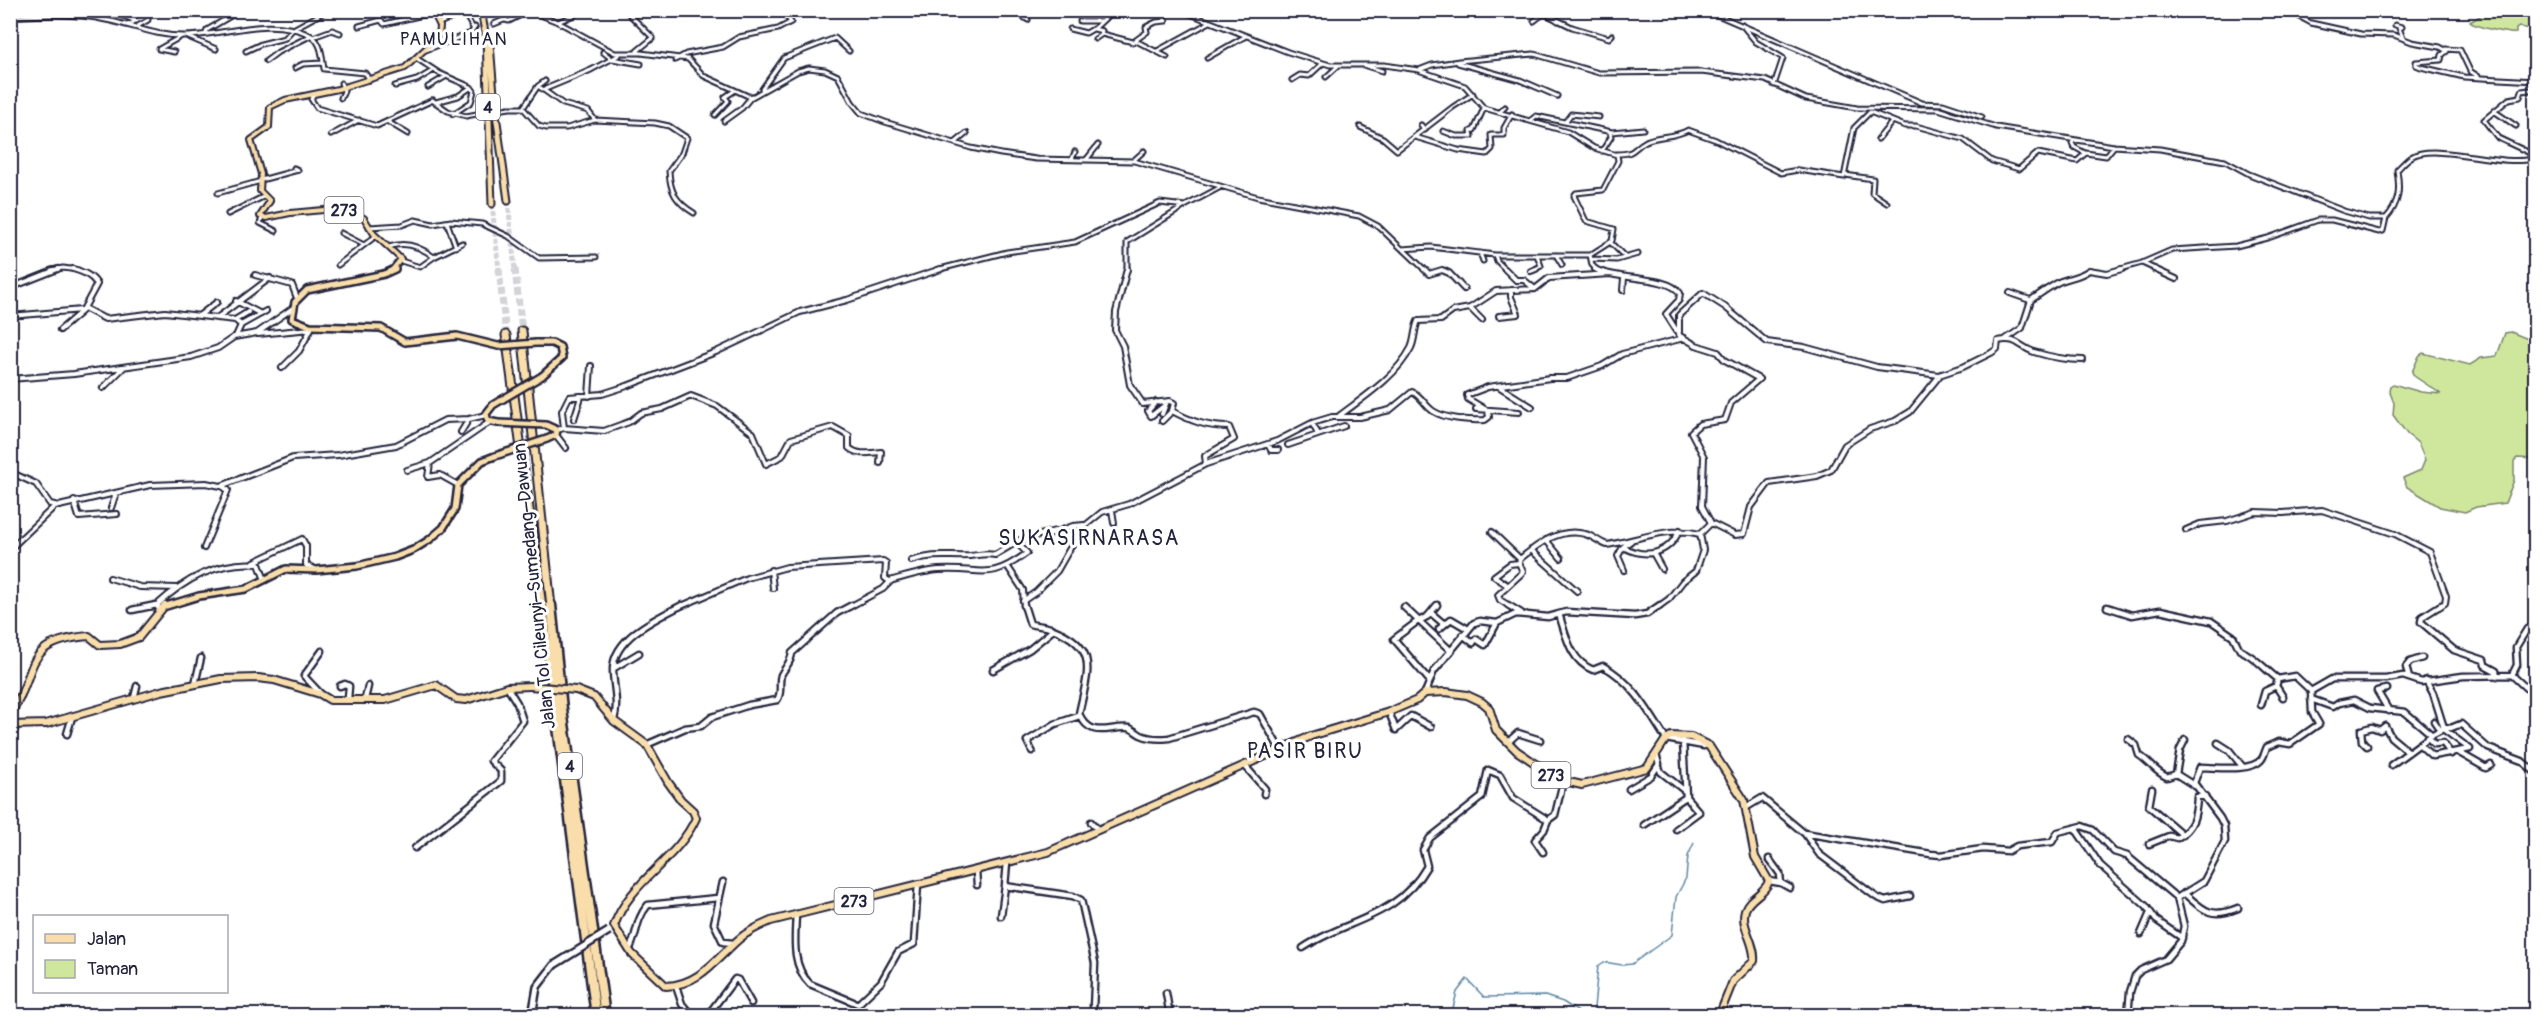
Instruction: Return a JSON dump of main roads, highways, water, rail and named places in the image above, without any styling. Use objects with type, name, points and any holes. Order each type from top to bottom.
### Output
[{"type":"highway","name":"4","points":[[481,10],[486,38],[492,204]]},
{"type":"highway","name":"4","points":[[486,10],[495,107],[508,201]]},
{"type":"highway","name":"Jalan Tol Cileunyi–Sumedang–Dawuan","points":[[522,331],[540,516],[564,721],[605,1016]]},
{"type":"highway","name":"Jalan Tol Cileunyi–Sumedang–Dawuan","points":[[506,335],[527,483],[555,722],[596,1016]]},
{"type":"main road","name":"273","points":[[10,715],[21,700],[35,658],[42,651],[59,643],[89,636],[103,646],[125,643],[142,634],[158,607],[204,595],[245,589],[292,568],[318,571],[378,561],[423,544],[443,528],[455,511],[458,485],[482,461],[547,439],[559,431],[546,425],[490,422],[486,416],[488,409],[542,376],[562,358],[560,347],[552,343],[484,345],[458,336],[405,342],[385,330],[363,326],[311,328],[292,320],[297,298],[315,286],[384,274],[395,268],[401,261],[376,236],[362,216],[342,209],[296,212],[262,218],[261,215],[270,202],[260,191],[261,181],[251,140],[269,127],[269,109],[279,102],[370,80],[399,70],[416,58],[439,36],[441,29],[432,12]]},
{"type":"main road","points":[[13,725],[33,726],[214,680],[260,678],[320,694],[330,700],[400,698],[436,686],[441,687],[456,699],[466,700],[507,687],[530,686],[576,690],[594,697],[614,721],[646,745],[675,792],[693,811],[696,818],[688,836],[652,868],[634,890],[611,929],[554,965],[537,987],[532,1016]]},
{"type":"main road","name":"273","points":[[611,929],[666,986],[676,986],[699,974],[733,943],[761,924],[796,913],[1048,852],[1246,767],[1311,736],[1389,712],[1417,700],[1425,693],[1446,692],[1478,699],[1489,708],[1497,730],[1508,742],[1535,765],[1563,782],[1582,785],[1647,768],[1653,763],[1666,739],[1676,734],[1700,742],[1713,752],[1736,785],[1747,807],[1755,857],[1769,881],[1767,888],[1748,904],[1744,913],[1746,925],[1755,943],[1754,961],[1733,981],[1719,1016]]},
{"type":"waterway","points":[[1585,1016],[1592,1013],[1594,1008],[1598,966],[1604,962],[1632,964],[1672,935],[1676,897],[1686,878],[1688,856],[1694,843]]},
{"type":"waterway","points":[[1451,1016],[1457,992],[1467,979],[1484,997],[1545,996],[1563,1002],[1583,1015]]},
{"type":"tunnel","points":[[475,27],[494,24]]},
{"type":"tunnel","points":[[508,201],[515,270]]},
{"type":"tunnel","points":[[492,204],[499,270]]},
{"type":"tunnel","points":[[499,269],[506,335]]},
{"type":"tunnel","points":[[515,269],[522,331]]},
{"type":"district","name":"PAMULIHAN","points":[[454,39]]},
{"type":"district","name":"SUKASIRNARASA","points":[[1089,538]]},
{"type":"district","name":"PASIR BIRU","points":[[1305,751]]}]
